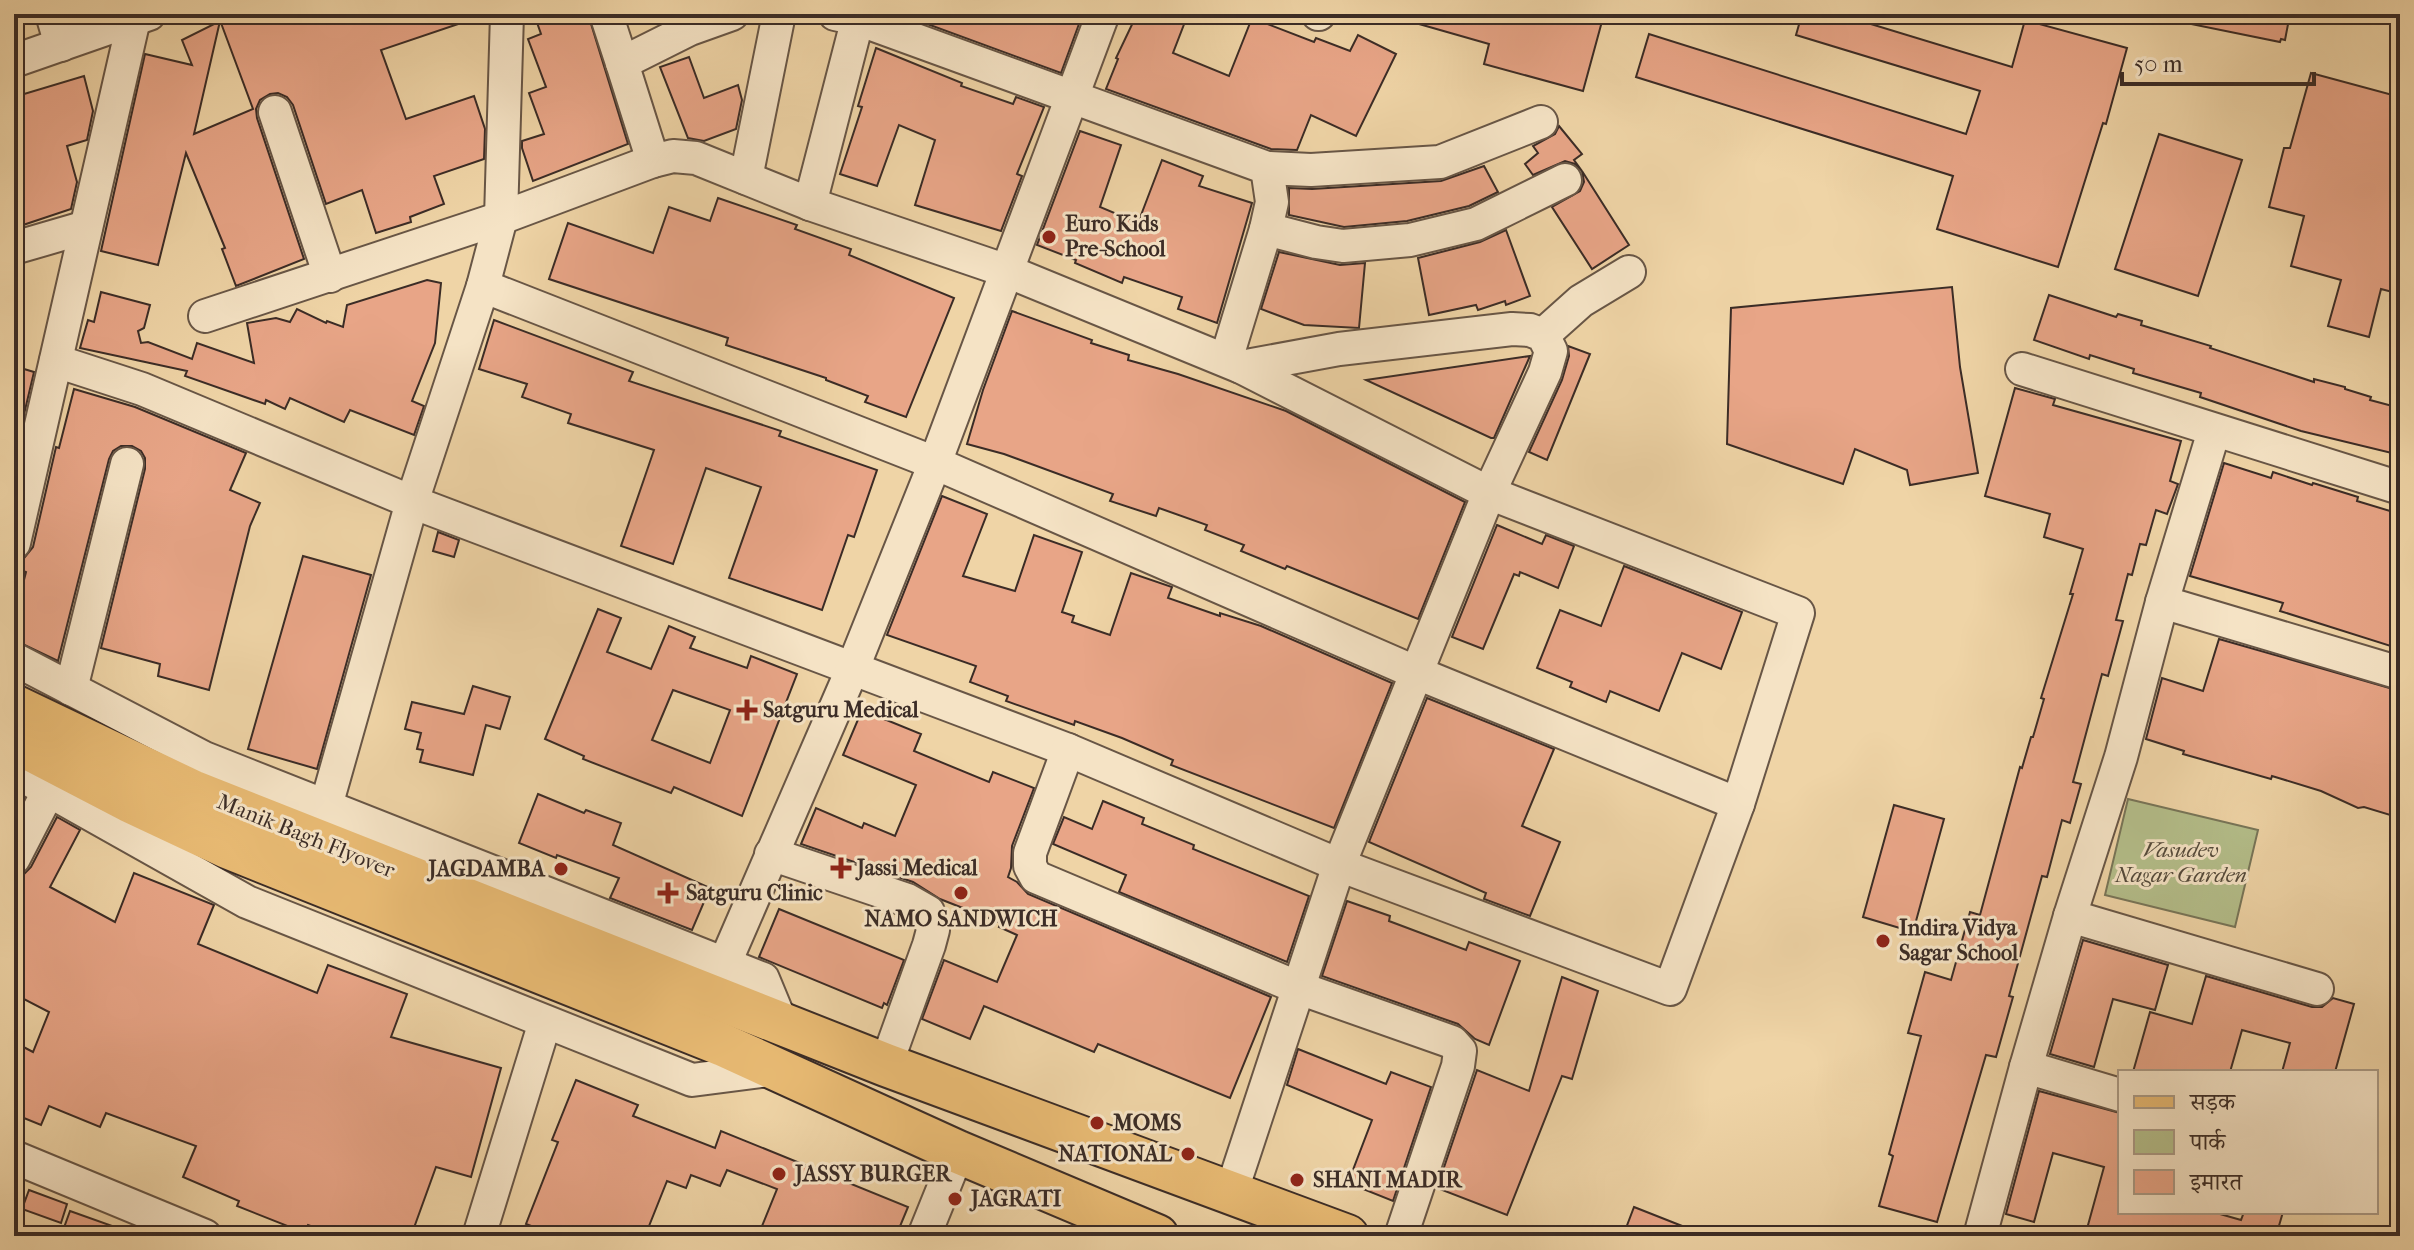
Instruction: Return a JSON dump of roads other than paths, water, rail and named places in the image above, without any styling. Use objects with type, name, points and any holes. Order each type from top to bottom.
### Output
[{"type":"main road","name":"Manik Bagh Flyover","points":[[14,706],[192,791],[727,1025],[776,1069],[958,1152],[1157,1236]]},
{"type":"main road","name":"Manik Bagh Flyover","points":[[14,741],[129,801],[227,847],[727,1025],[782,1025],[1347,1236]]},
{"type":"street","points":[[52,14],[61,45]]},
{"type":"street","points":[[326,806],[412,502],[483,286],[501,218],[507,14]]},
{"type":"street","points":[[606,14],[653,161]]},
{"type":"street","points":[[622,63],[690,29],[732,14]]},
{"type":"street","points":[[746,178],[779,14]]},
{"type":"street","points":[[724,965],[852,670],[935,463],[1103,14]]},
{"type":"street","points":[[810,204],[851,16],[1267,168],[1311,170],[1440,162],[1541,122]]},
{"type":"street","points":[[14,61],[61,45],[97,24],[141,17],[86,227],[56,361],[21,480],[14,543]]},
{"type":"street","points":[[275,112],[330,276]]},
{"type":"street","points":[[56,361],[142,389],[412,502],[1068,750],[1339,865],[1670,989],[1738,804],[1798,613],[1489,493],[1234,364],[1007,271],[810,204],[684,155],[653,161],[501,218],[205,316]]},
{"type":"street","points":[[1234,364],[1272,202],[1267,168]]},
{"type":"street","points":[[1266,229],[1343,246],[1410,240],[1476,224],[1565,180]]},
{"type":"street","points":[[14,248],[86,227]]},
{"type":"street","points":[[1543,335],[1581,301],[1629,272]]},
{"type":"street","points":[[483,286],[935,463],[1417,673],[1738,804]]},
{"type":"street","points":[[1231,1193],[1339,865],[1489,493],[1545,372],[1551,351],[1543,335],[1530,330],[1512,329],[1234,364]]},
{"type":"street","points":[[2022,369],[2400,488]]},
{"type":"street","points":[[1980,1236],[2026,1067],[2121,757],[2162,602],[2214,431]]},
{"type":"street","points":[[71,689],[127,464]]},
{"type":"street","points":[[2162,602],[2400,673]]},
{"type":"street","points":[[14,659],[204,758],[763,979],[782,1025]]},
{"type":"street","points":[[1068,750],[1030,853],[1030,866],[1036,877],[1299,988],[1452,1042],[1460,1051],[1458,1066],[1401,1236]]},
{"type":"street","points":[[14,771],[247,902],[692,1080],[776,1069]]},
{"type":"street","points":[[14,858],[49,790]]},
{"type":"street","points":[[771,854],[907,900],[928,912],[933,930],[929,945],[886,1065]]},
{"type":"street","points":[[2070,916],[2317,989]]},
{"type":"street","points":[[479,1236],[545,1022]]},
{"type":"street","points":[[2026,1067],[2118,1094]]},
{"type":"street","points":[[924,1236],[958,1152]]},
{"type":"street","points":[[14,1157],[205,1236]]},
{"type":"place","name":"Euro Kids Pre-School","points":[[1049,237]]},
{"type":"place","name":"Satguru Medical","points":[[747,710]]},
{"type":"place","name":"Jassi Medical","points":[[841,868]]},
{"type":"place","name":"JAGDAMBA","points":[[561,869]]},
{"type":"place","name":"Satguru Clinic","points":[[668,893]]},
{"type":"place","name":"NAMO SANDWICH","points":[[961,893]]},
{"type":"place","name":"Indira Vidya Sagar School","points":[[1883,941]]},
{"type":"place","name":"MOMS","points":[[1097,1123]]},
{"type":"place","name":"NATIONAL","points":[[1188,1154]]},
{"type":"place","name":"JASSY BURGER","points":[[779,1174]]},
{"type":"place","name":"SHANI MADIR","points":[[1297,1180]]},
{"type":"place","name":"JAGRATI","points":[[955,1199]]},
{"type":"park label","name":"Vasudev Nagar Garden","points":[[2181,862]]}]
